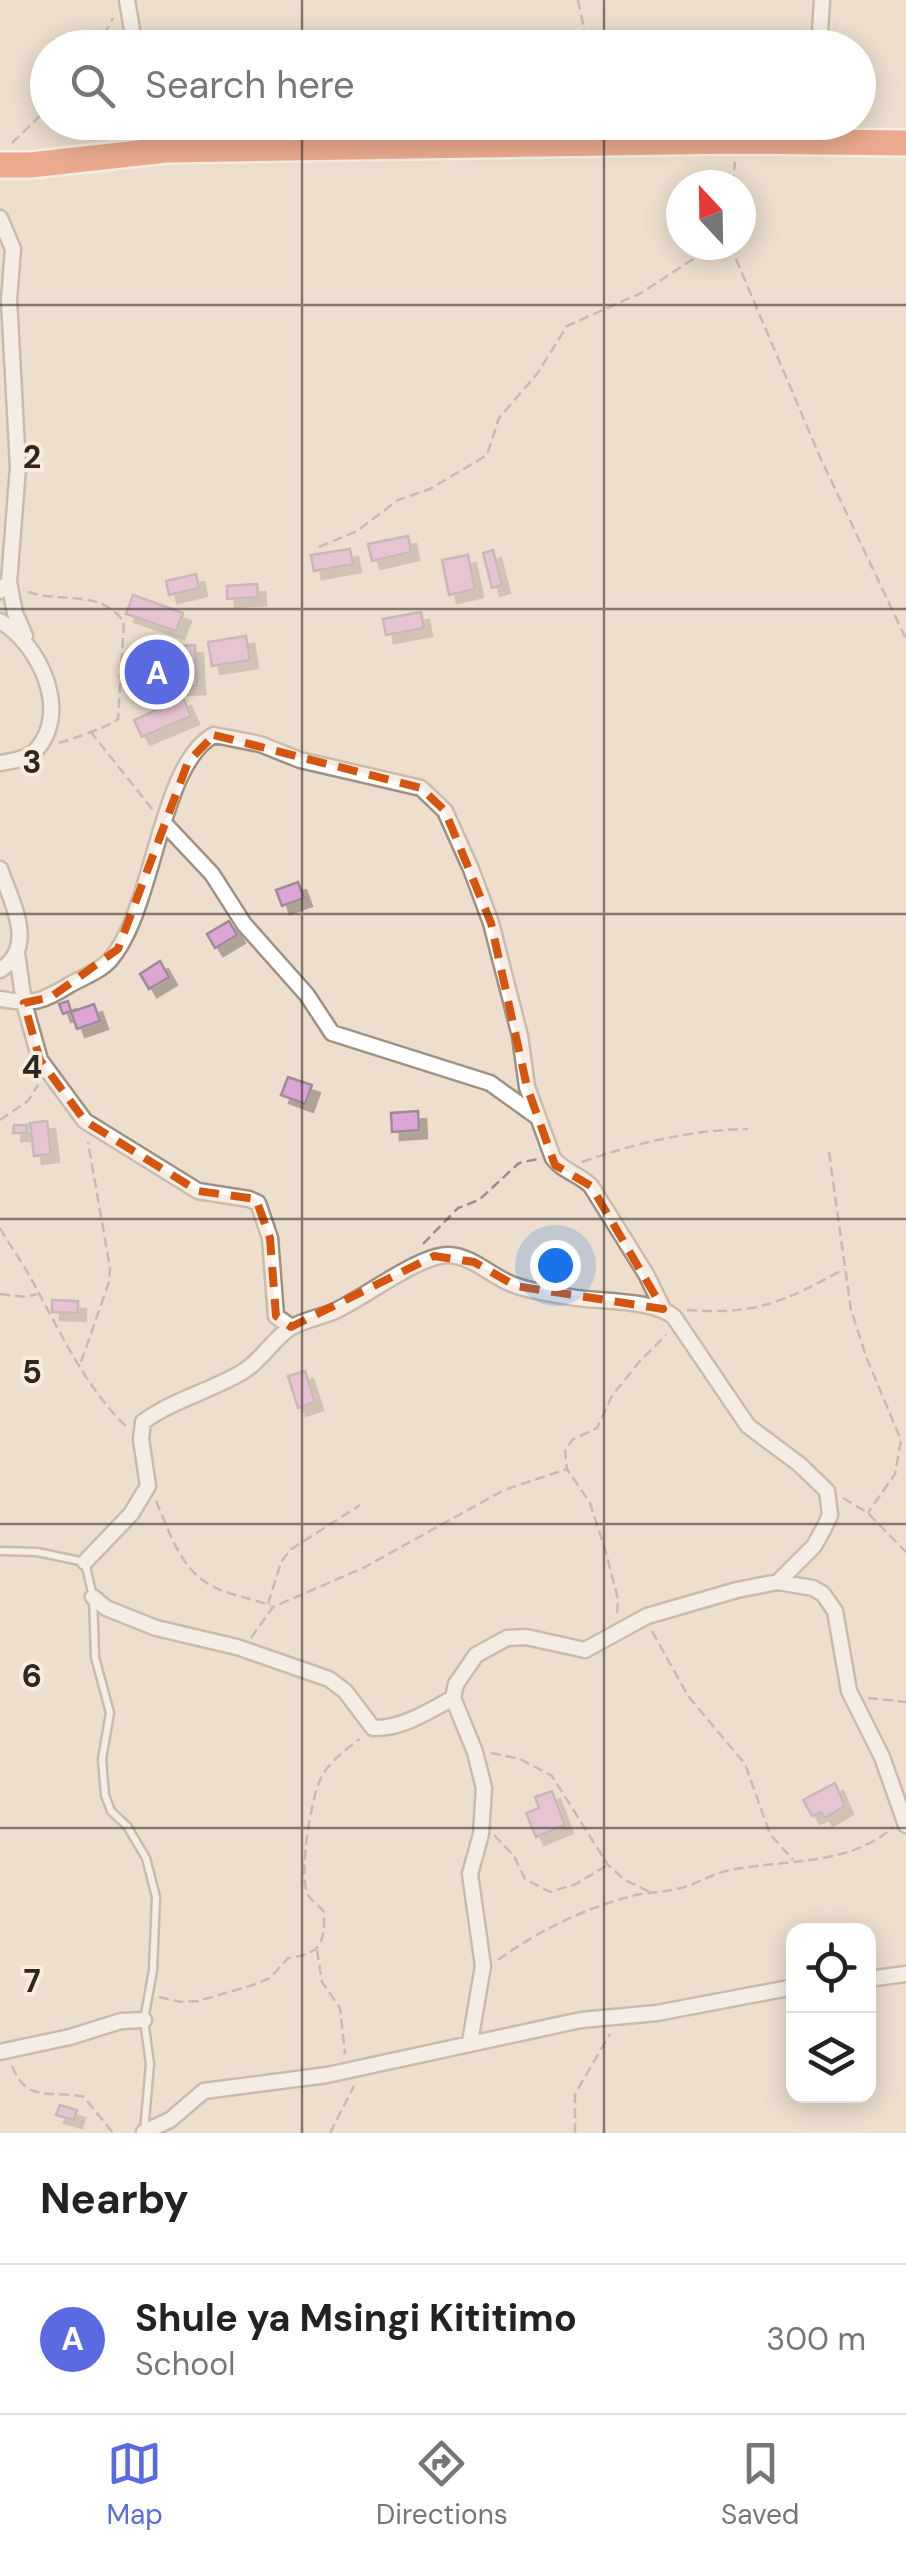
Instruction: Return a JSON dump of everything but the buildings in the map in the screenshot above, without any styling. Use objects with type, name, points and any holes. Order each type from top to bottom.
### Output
[{"type":"highway","points":[[6,154],[30,165],[139,152],[501,140]]},
{"type":"highway","points":[[862,140],[906,143]]},
{"type":"street","points":[[126,0],[132,30]]},
{"type":"street","points":[[820,30],[822,0]]},
{"type":"street","points":[[139,140],[139,152]]},
{"type":"street","points":[[0,218],[13,250],[9,300],[18,467],[5,586],[27,641],[40,662],[51,704],[48,726],[36,751],[0,764]]},
{"type":"street","points":[[0,621],[27,641]]},
{"type":"street","points":[[0,999],[39,1003],[107,963],[118,949],[140,898],[164,823],[198,743],[214,734],[260,744],[314,764],[421,788],[445,811],[484,904],[512,1004],[527,1087],[536,1116],[562,1166],[592,1186],[670,1315],[748,1426],[812,1474],[827,1492],[830,1516],[824,1528],[814,1546],[778,1582]]},
{"type":"street","points":[[164,823],[212,874],[236,914],[306,995],[332,1034],[490,1083],[536,1116]]},
{"type":"street","points":[[0,868],[19,924],[17,953],[24,1003],[40,1060],[85,1121],[198,1192],[250,1198],[258,1203],[270,1238],[276,1316],[291,1327]]},
{"type":"street","points":[[0,970],[17,953]]},
{"type":"street","points":[[85,1562],[132,1514],[148,1486],[140,1439],[144,1422],[178,1400],[237,1376],[259,1362],[291,1327],[373,1292],[434,1256],[454,1255],[474,1262],[516,1286],[670,1315]]},
{"type":"street","points":[[470,2042],[483,1966],[470,1887],[482,1824],[484,1788],[454,1698],[462,1671],[489,1646],[507,1638],[526,1638],[585,1650],[647,1616],[751,1586],[778,1582],[813,1588],[829,1601],[839,1630],[849,1691],[882,1756],[904,1822]]},
{"type":"street","points":[[94,1596],[106,1608],[156,1628],[237,1647],[339,1684],[373,1728],[383,1729],[412,1719],[454,1698]]},
{"type":"street","points":[[876,1978],[906,1974]]},
{"type":"street","points":[[144,2132],[170,2120],[204,2091],[296,2080],[581,2020],[617,2018],[786,1988]]},
{"type":"street","points":[[4,2051],[121,2021],[144,2020]]},
{"type":"lane","points":[[0,1550],[37,1552],[85,1562],[94,1596],[94,1657],[110,1713],[102,1759],[104,1795],[110,1810],[138,1844],[156,1897],[150,1992],[144,2020],[150,2064],[144,2132]]},
{"type":"path","points":[[578,0],[584,30]]},
{"type":"path","points":[[107,30],[114,16]]},
{"type":"path","points":[[6,154],[30,128]]},
{"type":"path","points":[[319,547],[357,531],[398,500],[430,489],[484,458],[500,418],[537,374],[566,326],[641,293],[692,260]]},
{"type":"path","points":[[736,260],[812,441],[906,639]]},
{"type":"path","points":[[5,586],[100,604],[112,609],[124,622],[118,719],[108,727],[89,730],[36,751]]},
{"type":"path","points":[[89,730],[164,823]]},
{"type":"path","points":[[0,1120],[28,1102],[38,1088],[40,1060]]},
{"type":"path","points":[[80,1364],[109,1282],[110,1268],[85,1121]]},
{"type":"path","points":[[416,1264],[421,1248],[444,1219],[479,1200],[520,1163],[541,1159],[562,1166],[624,1146],[704,1132],[748,1129]]},
{"type":"path","points":[[829,1152],[848,1293],[859,1337],[902,1440],[895,1474],[868,1514]]},
{"type":"path","points":[[0,1228],[52,1323],[111,1412],[140,1439]]},
{"type":"path","points":[[612,1633],[618,1599],[613,1576],[590,1502],[567,1469],[567,1444],[597,1428],[612,1396],[670,1315],[760,1308],[798,1294],[846,1268]]},
{"type":"path","points":[[0,1294],[39,1294]]},
{"type":"path","points":[[148,1486],[178,1554],[190,1569],[220,1590],[271,1605],[365,1566],[504,1490],[567,1469]]},
{"type":"path","points":[[827,1492],[868,1514],[906,1552]]},
{"type":"path","points":[[237,1647],[257,1632],[271,1605],[281,1562],[290,1550],[360,1505]]},
{"type":"path","points":[[647,1616],[662,1654],[688,1696],[745,1764],[770,1834],[794,1861]]},
{"type":"path","points":[[849,1691],[884,1702],[906,1702]]},
{"type":"path","points":[[330,2133],[356,2069],[340,2008],[324,1989],[317,1950],[324,1912],[308,1896],[304,1878],[315,1795],[321,1778],[333,1762],[373,1728]]},
{"type":"path","points":[[475,1752],[520,1760],[552,1776],[608,1865],[625,1880],[651,1892]]},
{"type":"path","points":[[483,1966],[496,1962],[562,1920],[651,1892],[689,1886],[720,1872],[854,1852],[904,1822]]},
{"type":"path","points":[[482,1824],[514,1856],[524,1879],[538,1888],[557,1892],[608,1865]]},
{"type":"path","points":[[150,1992],[164,1999],[198,2001],[264,1981],[288,1958],[311,1955],[317,1950]]},
{"type":"path","points":[[575,2133],[575,2094],[605,2047],[617,2018]]},
{"type":"path","points":[[4,2051],[24,2087],[50,2095],[84,2097],[113,2133]]},
{"type":"highlighted area","points":[[214,735],[421,788],[445,811],[491,923],[527,1087],[555,1165],[591,1186],[663,1309],[516,1286],[474,1262],[434,1256],[291,1327],[276,1316],[270,1238],[256,1199],[198,1191],[85,1121],[40,1060],[24,1003],[51,997],[118,949],[188,762]]},
{"type":"place","name":"Shule ya Msingi Kititimo","points":[[157,672]]}]
